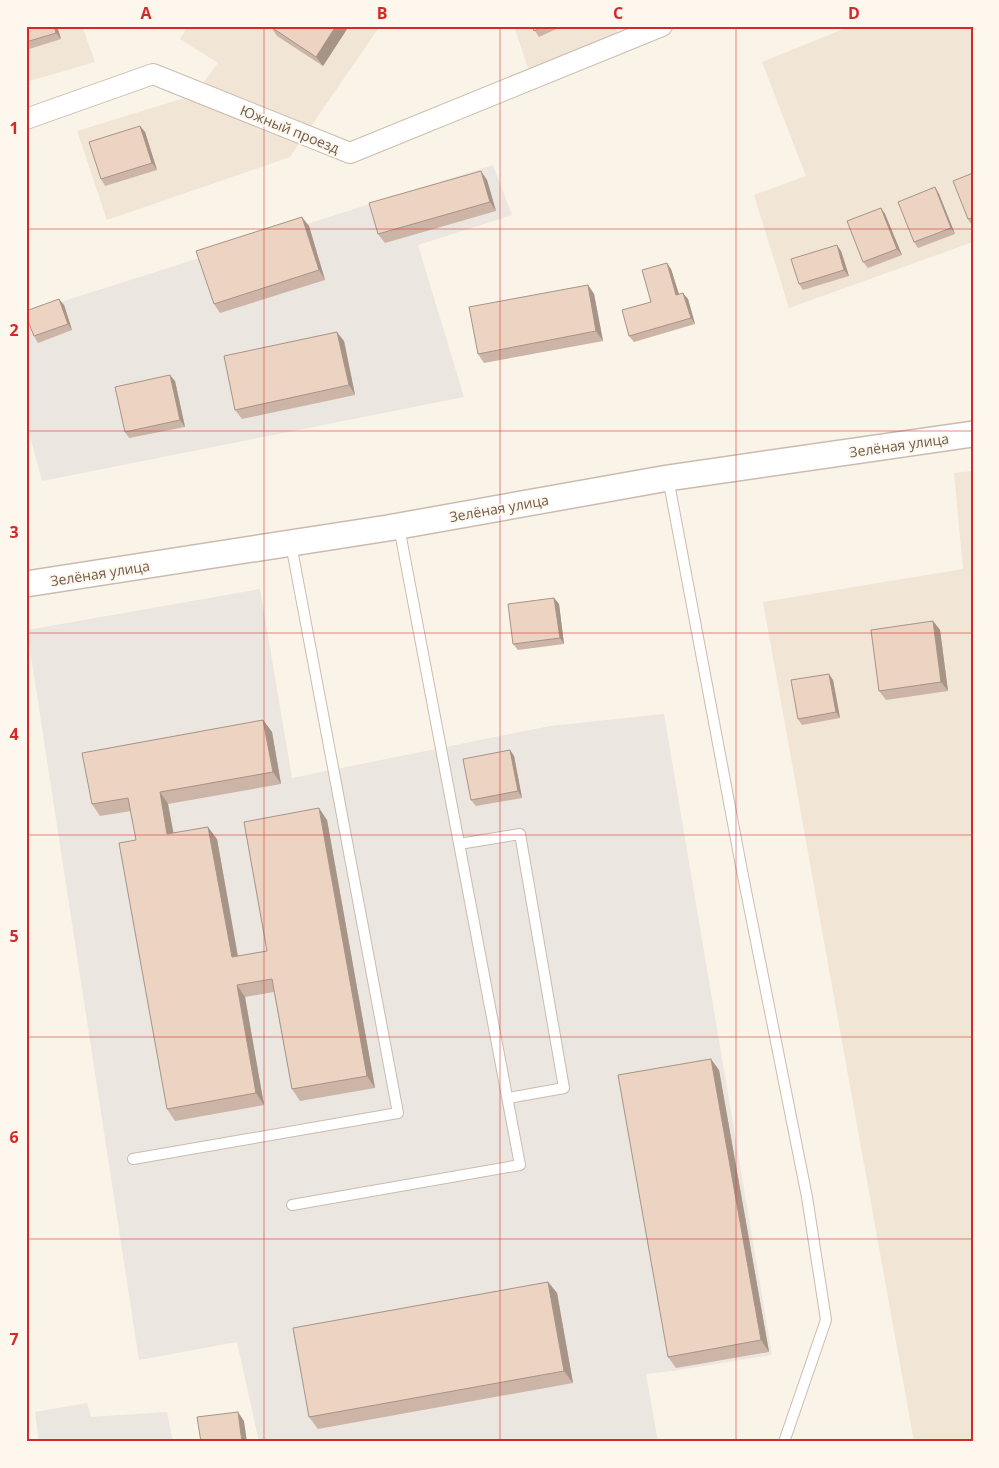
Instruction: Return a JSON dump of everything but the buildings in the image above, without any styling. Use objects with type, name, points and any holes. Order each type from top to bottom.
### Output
[{"type":"street","name":"Южный проезд","points":[[26,119],[152,74],[350,153],[662,26]]},
{"type":"street","name":"Зелёная улица","points":[[26,584],[398,526],[668,478],[973,434]]},
{"type":"lane","points":[[668,478],[742,871],[807,1197],[826,1320],[784,1442]]},
{"type":"lane","points":[[292,1205],[520,1165],[398,526]]},
{"type":"lane","points":[[133,1159],[398,1114],[291,543]]},
{"type":"lane","points":[[460,844],[520,834],[564,1088],[508,1098]]},
{"type":"shaded area","points":[[26,26],[82,26],[95,62],[26,82]]},
{"type":"shaded area","points":[[188,26],[380,26],[290,157],[107,220],[77,131],[194,95],[218,63],[180,39]]},
{"type":"shaded area","points":[[514,26],[615,26],[618,36],[528,68]]},
{"type":"shaded area","points":[[851,26],[973,26],[973,242],[789,308],[754,195],[806,176],[762,62]]},
{"type":"shaded area","points":[[493,165],[512,215],[418,245],[464,397],[42,481],[26,421],[26,313]]},
{"type":"shaded area","points":[[973,471],[973,1442],[914,1442],[763,602],[963,569],[954,473]]},
{"type":"shaded area","points":[[260,589],[292,778],[550,726],[664,714],[772,1355],[646,1374],[658,1442],[259,1442],[237,1342],[139,1360],[27,630]]},
{"type":"shaded area","points":[[87,1403],[91,1417],[167,1412],[173,1442],[39,1442],[35,1412]]}]
